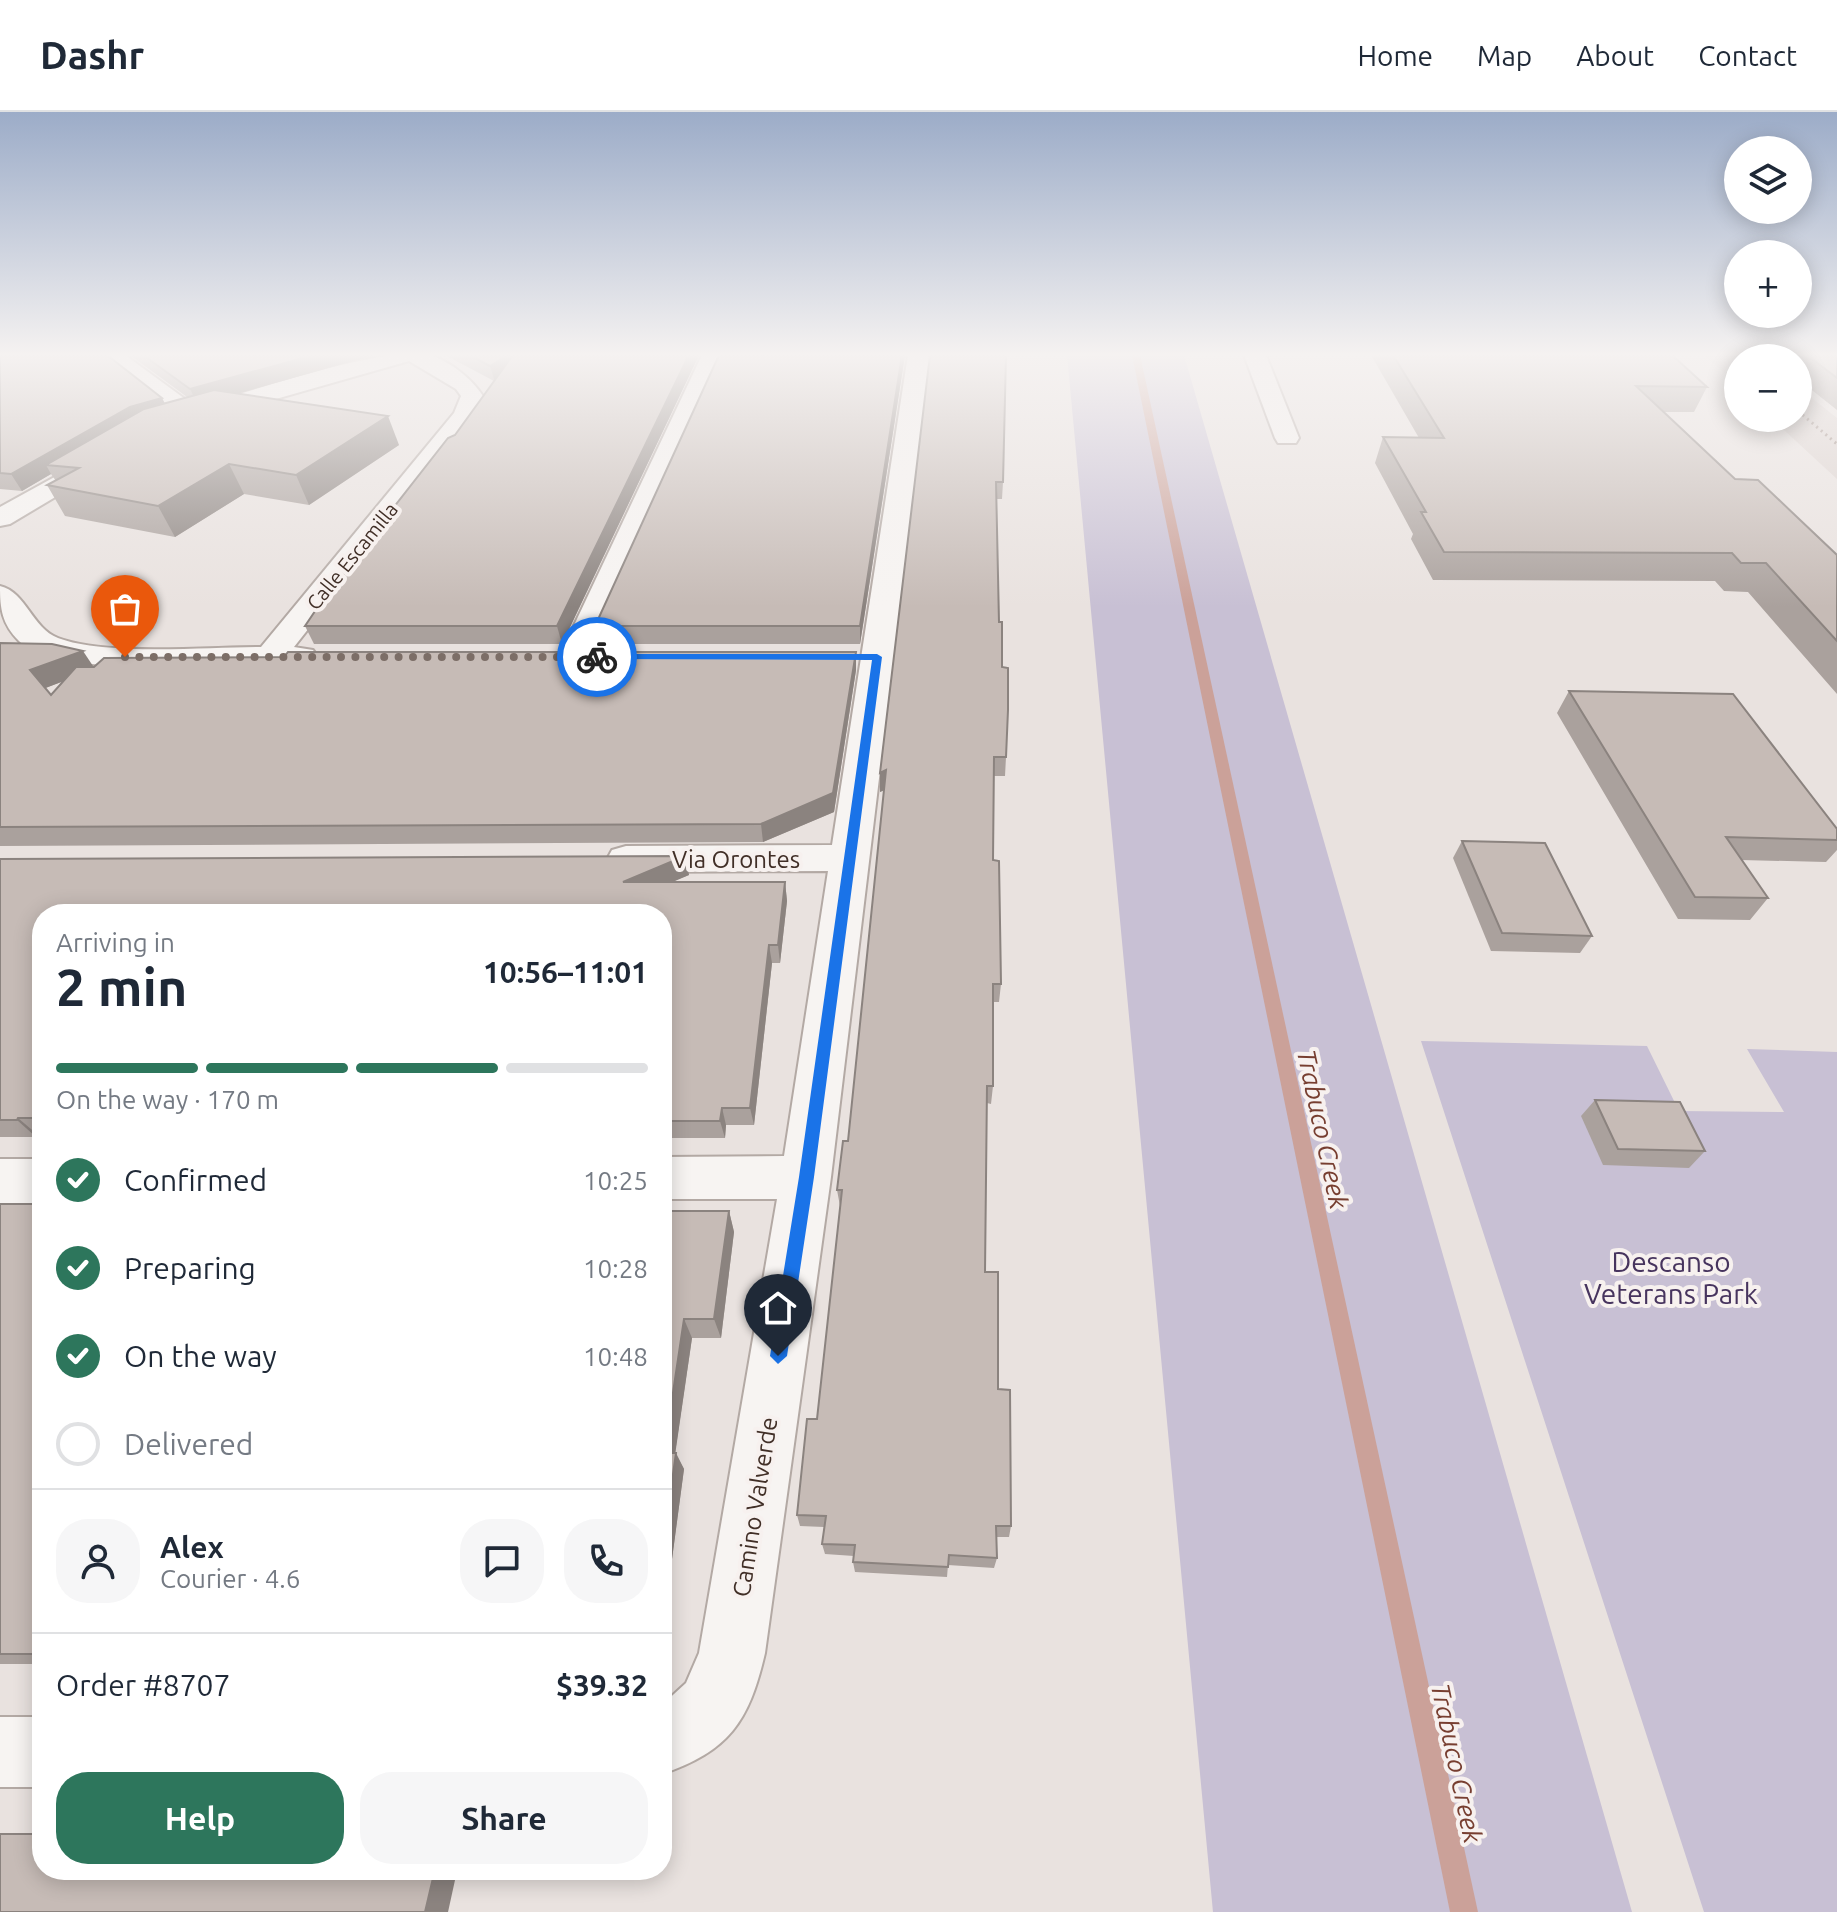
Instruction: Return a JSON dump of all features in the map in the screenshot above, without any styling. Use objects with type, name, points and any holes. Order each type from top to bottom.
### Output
[{"type":"street","name":"Calle Escamilla","points":[[270,657],[446,439]]},
{"type":"street","points":[[607,657],[560,657],[670,439]]},
{"type":"street","name":"Camino Valverde","points":[[672,1736],[711,1709],[726,1683],[806,1177],[848,858],[861,657],[903,439]]},
{"type":"street","points":[[0,518],[123,447]]},
{"type":"street","points":[[0,595],[31,635],[60,649],[100,657],[331,657]]},
{"type":"street","points":[[0,646],[31,635]]},
{"type":"street","name":"Via Orontes","points":[[592,859],[848,858]]},
{"type":"street","points":[[672,1178],[806,1177]]},
{"type":"street","points":[[0,1181],[32,1181]]},
{"type":"street","points":[[0,1752],[32,1752]]},
{"type":"shaded area","points":[[1794,439],[1837,439],[1837,479]]},
{"type":"green space","points":[[1075,439],[1208,439],[1632,1912],[1213,1912]]},
{"type":"green space","name":"Descanso Veterans Park","points":[[1421,1041],[1647,1046],[1679,1111],[1784,1112],[1747,1049],[1837,1052],[1837,1912],[1704,1912]]},
{"type":"building","points":[[0,439],[73,439],[11,474],[0,473]]},
{"type":"building","points":[[92,439],[352,439],[296,475],[229,464],[158,506],[47,485],[79,468],[46,465]]},
{"type":"building","points":[[447,439],[648,439],[557,626],[305,626],[332,586]]},
{"type":"building","points":[[681,439],[889,439],[860,626],[595,626]]},
{"type":"building","points":[[920,439],[1004,439],[1003,482],[996,482],[999,622],[1002,622],[1002,667],[1008,668],[1008,710],[1006,757],[994,757],[993,860],[999,861],[1001,984],[993,984],[993,1086],[987,1086],[985,1272],[998,1272],[998,1389],[1010,1390],[1011,1526],[996,1526],[997,1558],[949,1555],[948,1567],[853,1562],[855,1545],[822,1544],[826,1516],[797,1515],[807,1419],[817,1419],[842,1190],[837,1190],[843,1141],[848,1141],[886,770],[880,773]]},
{"type":"building","points":[[1384,439],[1692,439],[1735,479],[1758,480],[1837,555],[1837,641],[1766,563],[1741,563],[1732,553],[1444,552],[1421,512],[1426,512]]},
{"type":"building","points":[[0,643],[52,644],[83,651],[30,670],[51,695],[76,667],[94,667],[104,658],[284,657],[288,652],[856,652],[833,793],[761,824],[0,827]]},
{"type":"building","points":[[1569,691],[1733,694],[1837,829],[1837,840],[1726,837],[1768,898],[1695,897]]},
{"type":"building","points":[[1462,841],[1545,843],[1592,936],[1502,933]]},
{"type":"building","points":[[685,856],[623,882],[785,882],[778,945],[769,945],[750,1108],[722,1108],[720,1121],[672,1121],[672,904],[32,904],[32,1118],[0,1120],[0,859]]},
{"type":"building","points":[[1595,1100],[1680,1102],[1705,1151],[1618,1149]]},
{"type":"building","points":[[0,1204],[32,1204],[32,1654],[0,1654]]},
{"type":"building","points":[[672,1211],[729,1211],[714,1319],[684,1319],[672,1399]]},
{"type":"building","points":[[672,1453],[676,1453],[672,1481]]},
{"type":"building","points":[[0,1834],[32,1834],[32,1880],[433,1880],[425,1912],[0,1912]]},
{"type":"waterway","name":"Trabuco Creek","points":[[1154,439],[1464,1912]]},
{"type":"railway","points":[[1831,439],[1837,444]]},
{"type":"way so far","points":[[125,657],[597,657]]},
{"type":"route","points":[[597,657],[877,657],[806,1177],[778,1356]]}]
